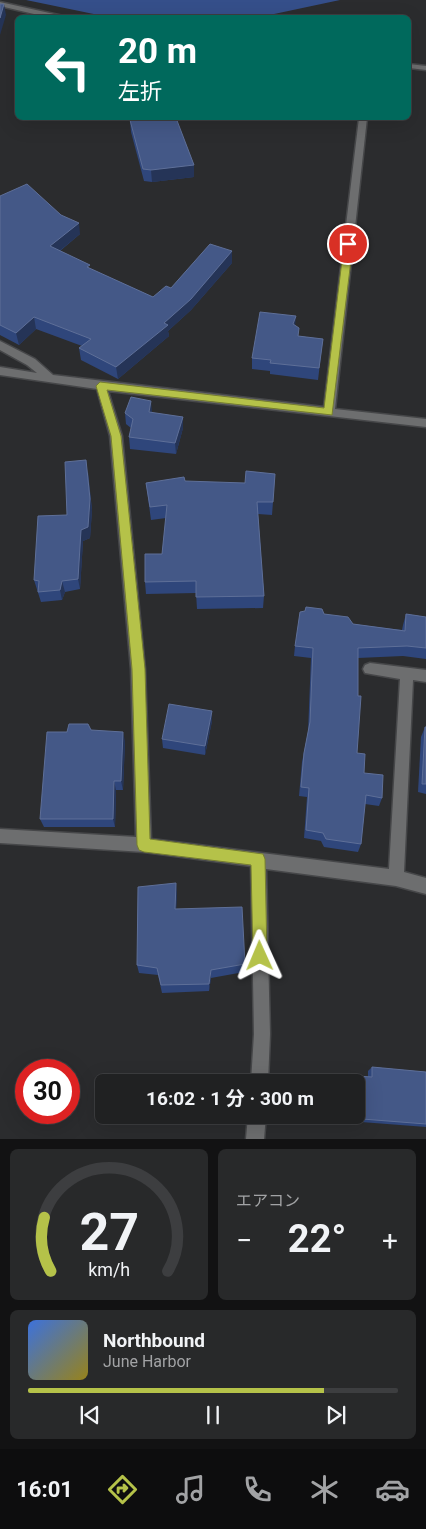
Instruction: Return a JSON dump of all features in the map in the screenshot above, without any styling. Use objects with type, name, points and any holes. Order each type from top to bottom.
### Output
[{"type":"street","points":[[0,4],[50,15]]},
{"type":"street","points":[[411,66],[426,68]]},
{"type":"street","points":[[329,413],[363,120]]},
{"type":"street","points":[[0,345],[31,362],[49,377]]},
{"type":"street","points":[[0,371],[100,386],[426,423]]},
{"type":"street","points":[[100,386],[116,436],[138,669],[144,845]]},
{"type":"street","points":[[370,669],[426,676]]},
{"type":"street","points":[[396,878],[407,674]]},
{"type":"street","points":[[0,836],[144,845],[396,878],[426,886]]},
{"type":"street","points":[[258,859],[262,1034],[260,1074]]},
{"type":"street","points":[[255,1139],[256,1124]]},
{"type":"shaded area","points":[[26,0],[340,0],[269,15],[98,15]]},
{"type":"building","points":[[0,4],[4,4],[0,18]]},
{"type":"building","points":[[130,120],[177,120],[194,165],[151,170],[143,169]]},
{"type":"building","points":[[27,184],[61,215],[79,223],[50,246],[90,265],[87,267],[153,297],[166,286],[171,288],[210,244],[232,251],[191,299],[164,323],[168,325],[116,367],[79,348],[91,339],[34,317],[16,333],[0,325],[0,196]]},
{"type":"building","points":[[260,312],[296,316],[293,324],[299,328],[298,336],[323,339],[319,368],[270,363],[271,360],[252,358]]},
{"type":"building","points":[[131,397],[151,401],[149,412],[183,417],[175,443],[129,437],[133,419],[125,413]]},
{"type":"building","points":[[86,460],[90,499],[88,527],[81,530],[78,579],[62,581],[60,590],[38,592],[39,581],[34,580],[38,516],[67,515],[65,462]]},
{"type":"building","points":[[246,471],[275,474],[273,502],[257,502],[264,596],[196,597],[196,581],[145,582],[145,554],[162,554],[167,505],[150,507],[146,483],[184,477],[185,481],[245,483]]},
{"type":"building","points":[[306,607],[322,609],[324,614],[348,617],[353,624],[405,631],[406,614],[426,617],[426,648],[407,646],[358,648],[358,696],[361,696],[357,753],[365,754],[364,773],[383,775],[382,798],[366,795],[361,844],[326,839],[323,833],[306,830],[309,788],[301,787],[304,753],[310,722],[313,648],[295,646],[300,612],[305,611]]},
{"type":"building","points":[[169,704],[212,711],[205,746],[162,739]]},
{"type":"building","points":[[69,724],[88,724],[91,730],[123,732],[121,781],[114,781],[113,819],[40,819],[47,732],[67,732]]},
{"type":"building","points":[[425,727],[426,784],[422,784]]},
{"type":"building","points":[[176,883],[175,909],[242,907],[245,964],[211,970],[209,984],[161,985],[157,968],[137,965],[138,887]]},
{"type":"building","points":[[372,1067],[426,1072],[426,1124],[365,1119],[365,1077],[372,1077]]},
{"type":"route","points":[[260,956],[258,859],[144,845],[138,669],[116,436],[100,386],[329,413],[348,244]]}]
